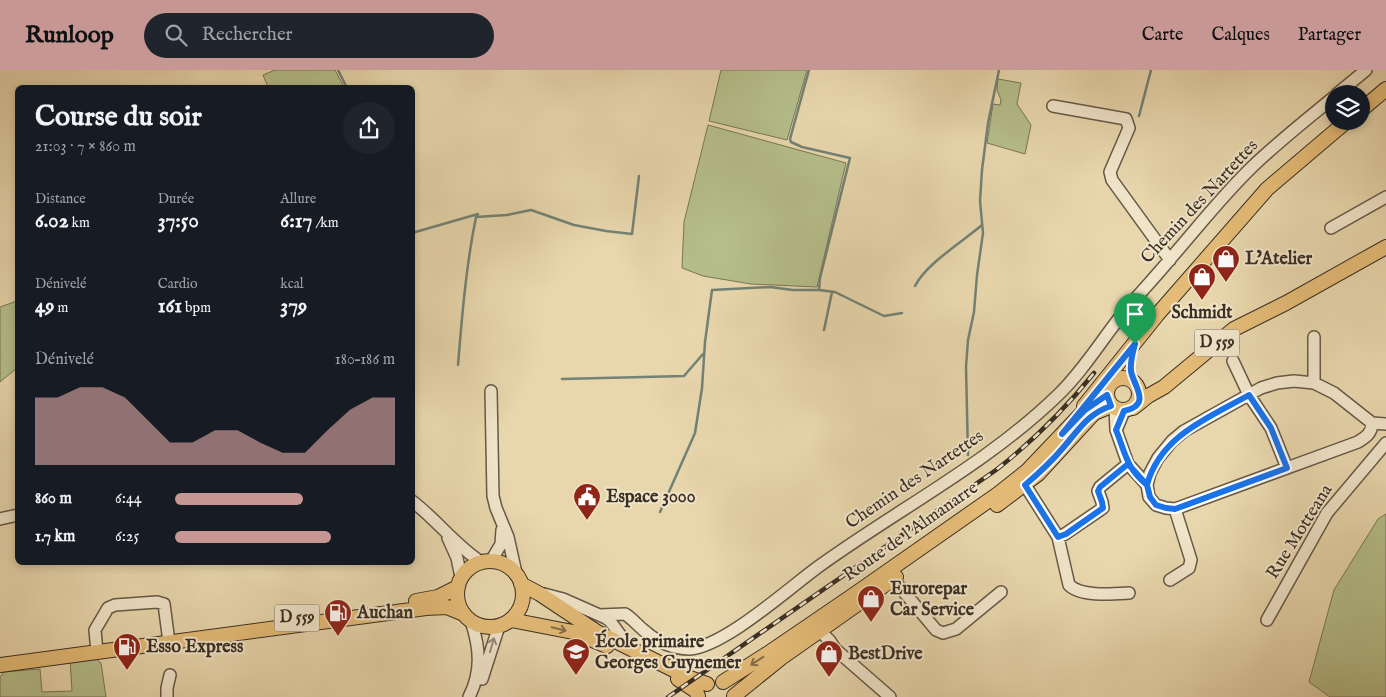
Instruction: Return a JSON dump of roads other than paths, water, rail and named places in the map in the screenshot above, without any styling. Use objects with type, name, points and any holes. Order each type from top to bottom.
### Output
[{"type":"main road","points":[[1370,102],[1386,89]]},
{"type":"main road","points":[[1062,434],[1156,315],[1267,189],[1336,130]]},
{"type":"main road","name":"Route de l'Almanarre","points":[[734,697],[781,658],[1025,485],[1062,450],[1094,413],[1148,396],[1164,387],[1234,329],[1286,303],[1386,247]]},
{"type":"main road","points":[[1131,349],[1131,363],[1135,383],[1140,394],[1137,404],[1118,406],[1110,384],[1116,379],[1131,349]]},
{"type":"main road","name":"Route de l'Almanarre","points":[[1116,379],[1125,378],[1135,383],[1152,385],[1174,378]]},
{"type":"main road","name":"Route de l'Almanarre","points":[[722,682],[767,654],[998,494],[1027,471],[1085,410],[1118,406]]},
{"type":"main road","points":[[505,623],[517,613],[522,604],[523,594],[518,579],[509,567],[500,562],[486,561],[467,570],[460,582],[457,596],[459,606],[467,618],[480,626],[489,627],[505,623],[573,632],[599,642],[683,682],[696,692],[698,696]]},
{"type":"main road","points":[[518,579],[598,632],[690,678],[707,684]]},
{"type":"main road","name":"D 559","points":[[0,665],[426,600],[438,597],[460,582]]},
{"type":"main road","name":"D 559","points":[[168,639],[434,607],[447,607],[467,618]]},
{"type":"main road","name":"D 559","points":[[0,659],[96,649]]},
{"type":"main road","points":[[698,696],[702,687],[714,681],[722,682],[730,688],[734,697]]},
{"type":"street","points":[[1351,82],[1352,70]]},
{"type":"street","points":[[1348,85],[1366,70]]},
{"type":"street","name":"Chemin des Nartettes","points":[[619,613],[627,615],[654,638],[670,645],[682,648],[704,646],[774,602],[816,568],[874,528],[964,471],[1060,393],[1105,339],[1127,308],[1223,197],[1252,167],[1325,105]]},
{"type":"street","points":[[1053,106],[1126,119],[1129,128],[1110,172],[1112,180],[1170,260]]},
{"type":"street","points":[[1331,228],[1386,197]]},
{"type":"street","points":[[1314,337],[1314,383]]},
{"type":"street","points":[[1233,361],[1249,395],[1271,428],[1287,468]]},
{"type":"street","points":[[1372,423],[1372,429],[1368,436],[1358,442],[1175,509],[1156,505],[1150,497],[1147,485],[1150,473],[1158,458],[1172,441],[1184,431],[1261,388],[1277,383],[1294,381],[1314,383],[1334,393],[1372,423],[1386,424]]},
{"type":"street","points":[[491,391],[492,483],[496,508],[508,537],[518,579]]},
{"type":"street","points":[[1118,406],[1116,430],[1128,464],[1147,485]]},
{"type":"street","name":"Rue Motteana","points":[[1267,620],[1327,513],[1386,443]]},
{"type":"street","points":[[1058,537],[1066,534],[1103,508],[1098,491],[1100,487],[1128,464]]},
{"type":"street","points":[[1025,485],[1058,537],[1069,585],[1073,589],[1104,595],[1129,593]]},
{"type":"street","points":[[415,503],[427,512],[466,552],[486,561],[501,544],[502,523]]},
{"type":"street","points":[[1170,580],[1189,568],[1191,560],[1175,509]]},
{"type":"street","points":[[0,519],[15,516]]},
{"type":"street","points":[[445,532],[457,558],[460,582]]},
{"type":"street","points":[[893,579],[936,630],[943,633],[956,629],[1001,592]]},
{"type":"street","points":[[540,594],[563,600],[600,614],[610,621],[629,648]]},
{"type":"street","points":[[96,649],[95,630],[97,624],[108,608],[115,605],[158,602],[164,604],[168,639]]},
{"type":"street","points":[[600,614],[619,613]]},
{"type":"street","points":[[612,625],[613,619],[619,613]]},
{"type":"street","points":[[467,618],[478,646],[479,662],[474,688],[469,697]]},
{"type":"street","points":[[475,697],[505,623]]},
{"type":"street","points":[[820,631],[830,641],[834,649],[890,697]]},
{"type":"street","points":[[167,697],[170,675]]},
{"type":"waterway","points":[[338,70],[346,85]]},
{"type":"waterway","points":[[660,512],[695,433],[702,388],[705,342],[712,290],[770,287],[793,290],[819,290],[820,278],[850,158],[802,147],[791,142],[790,139],[809,70]]},
{"type":"waterway","points":[[968,455],[966,367],[968,340],[974,312],[983,233],[980,201],[982,170],[988,123],[999,70]]},
{"type":"waterway","points":[[1139,116],[1151,70]]},
{"type":"waterway","points":[[415,232],[478,214],[476,217],[507,215],[531,210],[574,225],[632,234],[639,176]]},
{"type":"waterway","points":[[458,365],[467,272],[476,217]]},
{"type":"waterway","points":[[915,286],[927,270],[982,225]]},
{"type":"waterway","points":[[819,290],[835,292],[884,316],[902,313]]},
{"type":"waterway","points":[[824,330],[832,292]]},
{"type":"waterway","points":[[562,379],[684,376],[703,354]]},
{"type":"railway","points":[[668,697],[996,470],[1048,424],[1094,373]]},
{"type":"place","name":"L’Atelier","points":[[1226,283]]},
{"type":"place","name":"Schmidt","points":[[1202,301]]},
{"type":"place","name":"Espace 3000","points":[[587,521]]},
{"type":"place","name":"Eurorepar Car Service","points":[[871,623]]},
{"type":"place","name":"Auchan","points":[[338,637]]},
{"type":"place","name":"Esso Express","points":[[127,671]]},
{"type":"place","name":"École primaire Georges Guynemer","points":[[576,676]]},
{"type":"place","name":"BestDrive","points":[[829,678]]}]
